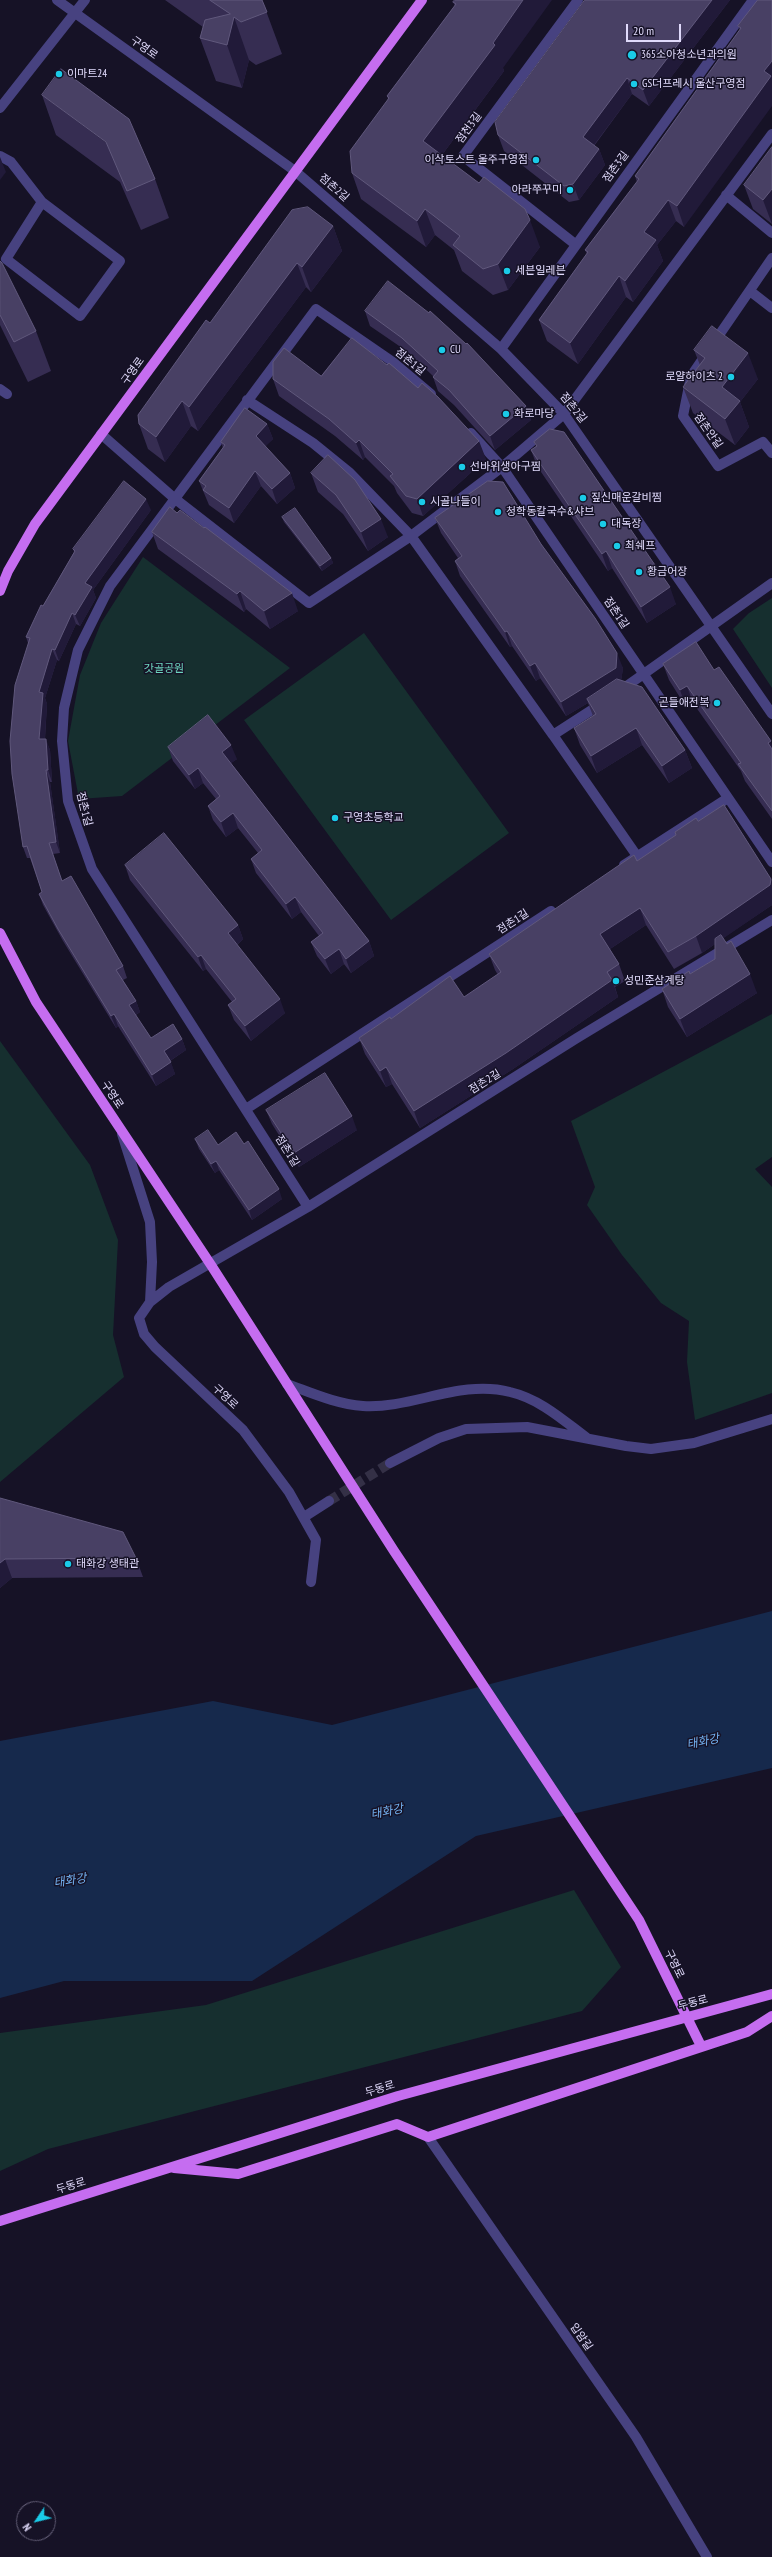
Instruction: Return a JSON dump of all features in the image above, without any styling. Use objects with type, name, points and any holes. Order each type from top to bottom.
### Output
[{"type":"main road","name":"구영로","points":[[0,591],[8,571],[35,524],[422,0]]},
{"type":"main road","name":"구영로","points":[[0,933],[36,1002],[211,1265],[394,1551],[639,1920],[701,2046]]},
{"type":"main road","name":"두동로","points":[[0,2221],[398,2096],[772,1994]]},
{"type":"main road","points":[[170,2168],[238,2174],[397,2124],[428,2137],[747,2032],[772,2016]]},
{"type":"street","name":"구영로","points":[[57,0],[295,171]]},
{"type":"street","points":[[0,108],[85,0]]},
{"type":"street","name":"점천3길","points":[[576,244],[463,156],[578,0]]},
{"type":"street","name":"점촌3길","points":[[501,350],[753,0]]},
{"type":"street","points":[[101,434],[174,498],[309,603],[411,536],[502,467],[564,414],[772,134]]},
{"type":"street","points":[[0,156],[11,162],[42,202],[120,261],[80,316],[6,259],[42,202]]},
{"type":"street","name":"점촌2길","points":[[295,171],[501,350],[564,414],[772,714]]},
{"type":"street","points":[[726,196],[772,232]]},
{"type":"street","name":"점촌안길","points":[[772,258],[691,376],[683,416],[718,466],[763,442],[772,453]]},
{"type":"street","points":[[750,291],[772,308]]},
{"type":"street","name":"점촌1길","points":[[308,1207],[246,1109],[137,943],[92,869],[68,801],[62,741],[64,708],[78,650],[110,586],[316,309],[392,362],[438,400]]},
{"type":"street","points":[[247,400],[313,443],[350,474],[411,536],[637,856]]},
{"type":"street","name":"점촌1길","points":[[465,426],[502,467],[772,862]]},
{"type":"street","points":[[553,735],[644,675],[710,626],[772,584]]},
{"type":"street","points":[[617,869],[728,798]]},
{"type":"street","name":"점촌1길","points":[[246,1109],[558,907]]},
{"type":"street","name":"점촌2길","points":[[211,1265],[308,1207],[576,1038],[772,920]]},
{"type":"street","points":[[121,1130],[150,1222],[152,1262],[150,1302]]},
{"type":"street","name":"구영로","points":[[211,1265],[169,1287],[150,1302],[139,1318],[144,1334],[155,1347],[242,1430],[289,1492],[316,1540],[311,1582]]},
{"type":"street","points":[[287,1384],[328,1400],[363,1406],[389,1404],[482,1388],[510,1392],[544,1406],[591,1440]]},
{"type":"street","points":[[390,1463],[439,1438],[466,1429],[527,1427],[591,1440],[650,1449],[694,1443],[772,1419]]},
{"type":"street","points":[[304,1517],[329,1501]]},
{"type":"street","name":"입암길","points":[[428,2137],[636,2437],[707,2557]]},
{"type":"green space","name":"갓골공원","points":[[143,557],[290,668],[122,796],[79,799],[68,741],[80,675],[101,623]]},
{"type":"green space","points":[[772,598],[772,688],[733,629],[749,613]]},
{"type":"green space","points":[[364,633],[509,833],[391,920],[244,720]]},
{"type":"green space","points":[[772,1014],[772,1157],[755,1169],[772,1187],[772,1393],[695,1420],[687,1362],[689,1321],[661,1303],[622,1255],[587,1205],[595,1187],[571,1121]]},
{"type":"green space","points":[[0,1041],[90,1165],[118,1240],[113,1335],[124,1377],[0,1482]]},
{"type":"green space","points":[[574,1890],[621,1967],[582,2011],[48,2149],[0,2171],[0,2033],[206,2005]]},
{"type":"water","name":"태화강","points":[[772,1611],[772,1768],[476,1836],[252,1981],[64,1981],[0,1998],[0,1741],[213,1701],[332,1725]]},
{"type":"building","points":[[210,0],[262,0],[267,12],[241,22],[234,17],[227,45],[200,38],[205,20],[230,14]]},
{"type":"building","points":[[455,0],[523,0],[493,43],[495,45],[423,141],[479,183],[484,177],[525,209],[530,220],[498,264],[483,269],[453,245],[460,236],[425,209],[417,221],[352,173],[350,151],[389,98],[387,96],[456,4],[453,2]]},
{"type":"building","points":[[585,0],[712,0],[643,90],[627,78],[583,137],[599,149],[573,184],[564,186],[498,135],[495,122]]},
{"type":"building","points":[[758,0],[772,0],[772,61],[764,71],[771,76],[677,206],[668,200],[644,232],[656,240],[625,281],[619,276],[570,343],[539,320],[588,252],[585,250],[639,179],[635,176],[741,28],[738,26]]},
{"type":"building","points":[[61,69],[129,119],[155,179],[127,191],[106,142],[42,95]]},
{"type":"building","points":[[772,147],[772,189],[763,200],[744,185]]},
{"type":"building","points":[[308,207],[333,226],[302,267],[297,263],[189,407],[182,401],[156,437],[139,424],[138,415],[206,320],[210,323],[292,210]]},
{"type":"building","points":[[0,261],[36,331],[14,342],[0,315]]},
{"type":"building","points":[[388,281],[429,313],[430,311],[466,344],[467,343],[526,406],[490,436],[449,390],[433,377],[438,371],[402,338],[365,311]]},
{"type":"building","points":[[712,326],[748,353],[722,387],[740,401],[725,419],[683,387],[705,358],[694,350]]},
{"type":"building","points":[[352,338],[387,365],[389,363],[418,388],[422,383],[438,397],[479,441],[417,499],[406,496],[390,476],[393,474],[359,440],[356,443],[329,419],[273,379],[273,362],[284,348],[321,376]]},
{"type":"building","points":[[245,408],[267,424],[256,436],[290,473],[272,489],[255,471],[229,508],[203,490],[206,486],[199,481],[225,445],[221,442]]},
{"type":"building","points":[[550,429],[564,432],[670,587],[641,607],[606,551],[602,554],[531,450],[537,446],[534,442]]},
{"type":"building","points":[[328,455],[355,480],[381,519],[361,532],[336,495],[311,473]]},
{"type":"building","points":[[124,481],[146,499],[85,583],[92,587],[75,615],[72,613],[55,650],[52,649],[39,692],[43,693],[39,739],[46,739],[48,770],[46,770],[56,842],[49,843],[62,881],[71,876],[123,966],[116,970],[136,1001],[129,1005],[151,1038],[173,1024],[182,1039],[164,1051],[171,1062],[152,1075],[114,1014],[111,1016],[58,929],[39,894],[42,892],[27,846],[23,847],[12,774],[10,741],[15,685],[30,638],[26,637],[41,605],[43,606],[75,551],[73,549]]},
{"type":"building","points":[[488,481],[503,482],[541,544],[595,618],[617,653],[616,668],[561,702],[535,663],[530,666],[507,631],[505,632],[455,561],[462,556],[435,518]]},
{"type":"building","points":[[170,507],[177,513],[180,510],[204,528],[205,527],[292,593],[264,611],[240,591],[237,594],[152,532]]},
{"type":"building","points":[[295,508],[331,558],[320,566],[282,517]]},
{"type":"building","points":[[696,642],[714,670],[719,667],[771,741],[768,743],[772,749],[772,811],[738,764],[741,763],[687,686],[680,690],[663,664]]},
{"type":"building","points":[[617,679],[642,687],[685,750],[662,766],[636,728],[591,756],[574,728],[596,714],[587,699]]},
{"type":"building","points":[[208,715],[231,745],[222,752],[369,941],[346,959],[339,949],[325,959],[311,942],[323,933],[295,897],[286,904],[251,859],[262,850],[233,813],[221,822],[208,806],[220,796],[198,768],[189,775],[168,747]]},
{"type":"building","points":[[724,805],[771,879],[770,885],[696,936],[668,952],[640,908],[600,934],[619,964],[607,972],[612,980],[506,1053],[414,1111],[386,1067],[380,1071],[359,1038],[390,1017],[391,1019],[450,976],[464,997],[501,972],[489,954],[634,855],[637,861],[676,835],[675,832],[696,818],[698,821]]},
{"type":"building","points":[[164,833],[238,925],[228,933],[280,999],[245,1026],[228,1005],[236,999],[201,955],[198,957],[125,865]]},
{"type":"building","points":[[721,935],[727,944],[731,941],[750,974],[680,1019],[662,989],[689,971],[690,974],[715,959],[715,939]]},
{"type":"building","points":[[325,1073],[352,1116],[294,1153],[266,1110]]},
{"type":"building","points":[[208,1130],[218,1145],[236,1132],[244,1144],[248,1141],[279,1189],[249,1210],[216,1161],[211,1164],[195,1139]]},
{"type":"building","points":[[0,1498],[123,1532],[136,1558],[5,1559],[0,1563]]},
{"type":"tunnel","points":[[329,1501],[390,1463]]},
{"type":"place","name":"365소아청소년과의원","points":[[632,55]]},
{"type":"place","name":"이마트24","points":[[59,74]]},
{"type":"place","name":"GS더프레시 울산구영점","points":[[634,84]]},
{"type":"place","name":"이삭토스트 울주구영점","points":[[536,160]]},
{"type":"place","name":"아라쭈꾸미","points":[[570,190]]},
{"type":"place","name":"세븐일레븐","points":[[507,271]]},
{"type":"place","name":"CU","points":[[442,350]]},
{"type":"place","name":"로얄하이츠 2","points":[[731,377]]},
{"type":"place","name":"화로마당","points":[[506,414]]},
{"type":"place","name":"선바위생아구찜","points":[[462,467]]},
{"type":"place","name":"짚신매운갈비찜","points":[[583,498]]},
{"type":"place","name":"시골나들이","points":[[422,502]]},
{"type":"place","name":"청학동칼국수&샤브","points":[[498,512]]},
{"type":"place","name":"대독장","points":[[603,524]]},
{"type":"place","name":"최쉐프","points":[[617,546]]},
{"type":"place","name":"황금어장","points":[[639,572]]},
{"type":"place","name":"곤들애전복","points":[[717,703]]},
{"type":"place","name":"구영초등학교","points":[[335,818]]},
{"type":"place","name":"성민준삼계탕","points":[[616,981]]},
{"type":"place","name":"태화강 생태관","points":[[68,1564]]}]
